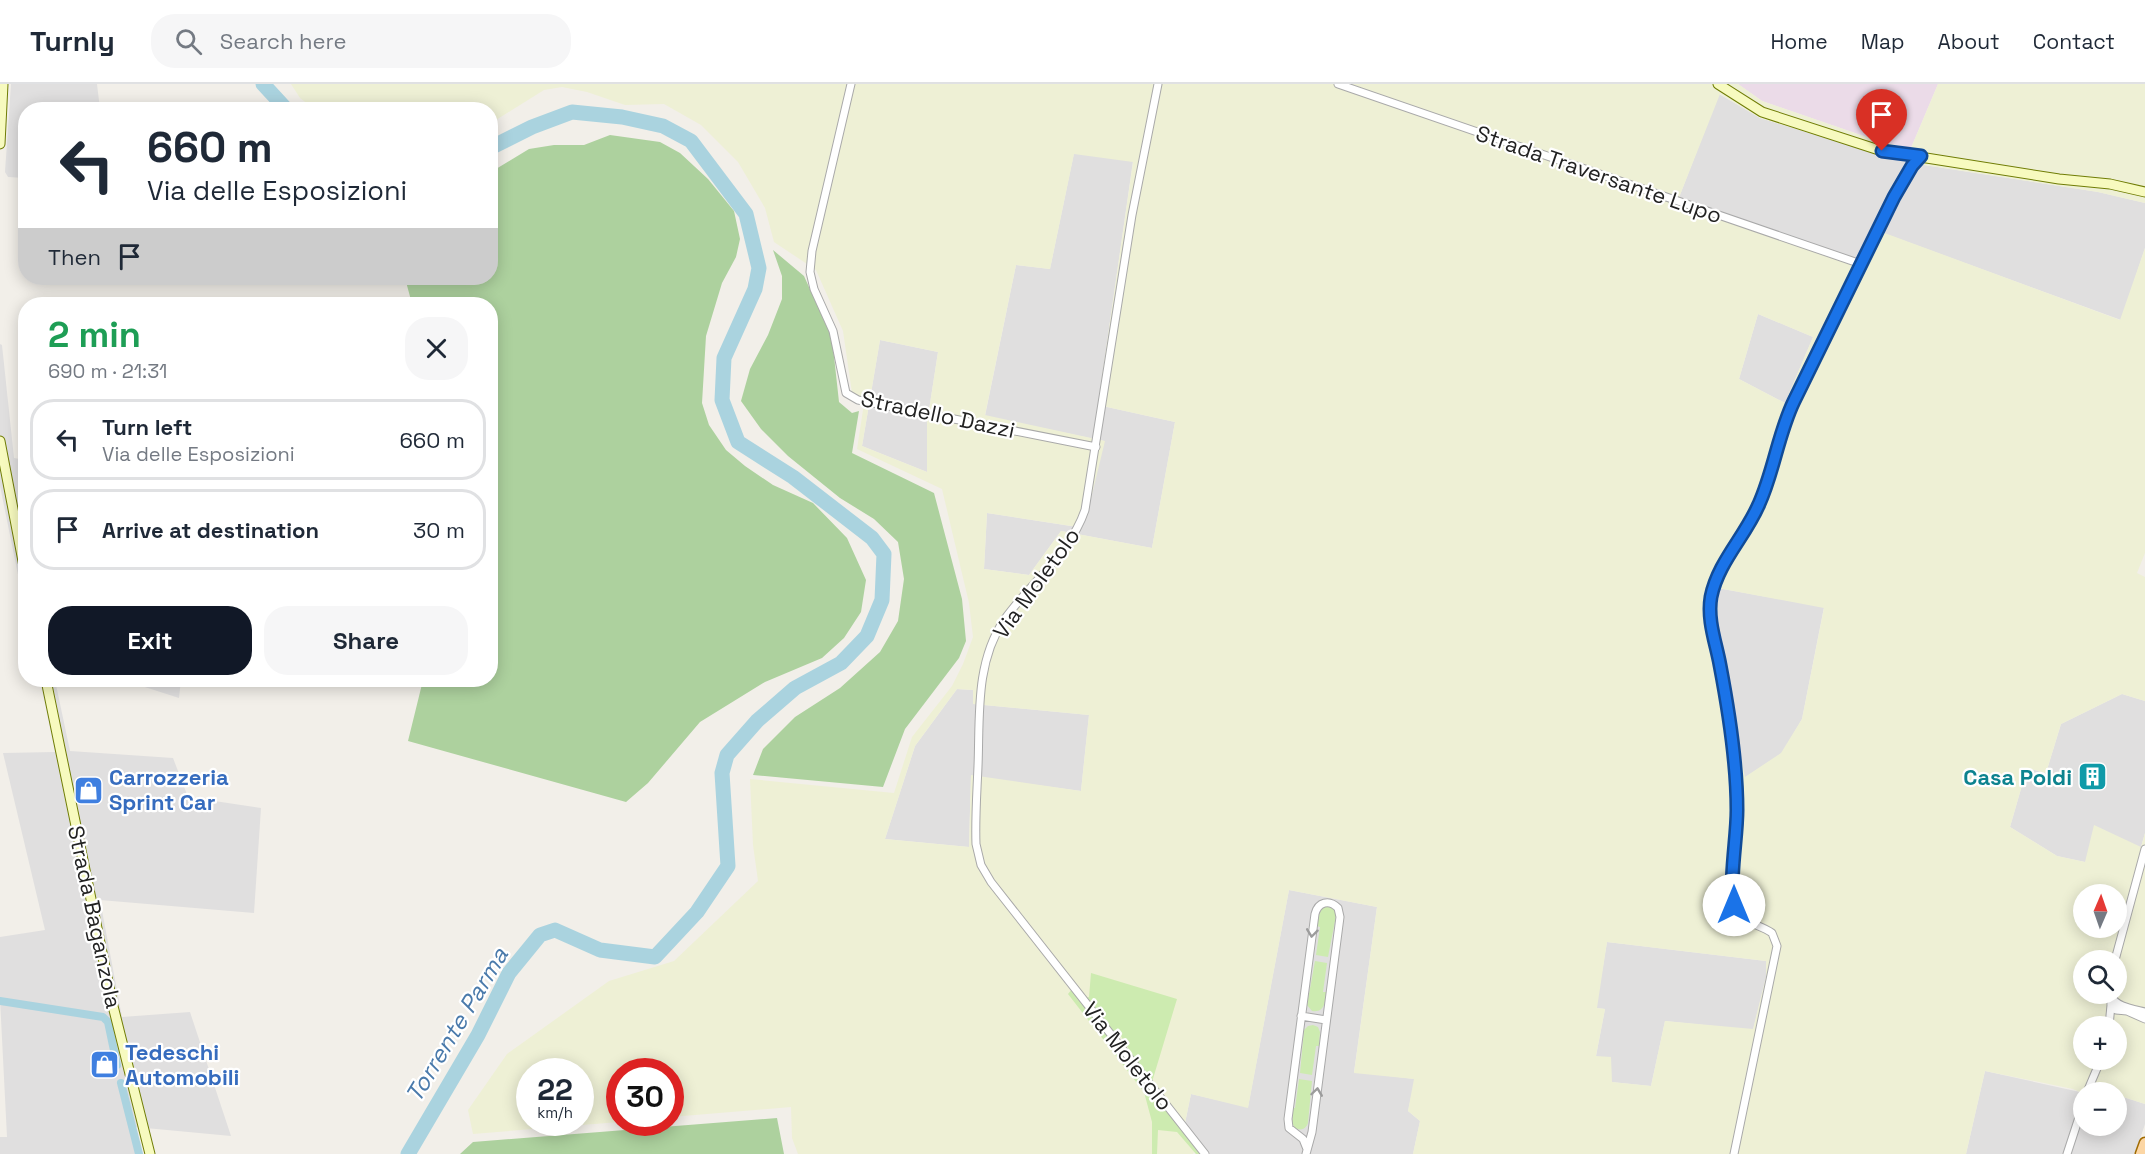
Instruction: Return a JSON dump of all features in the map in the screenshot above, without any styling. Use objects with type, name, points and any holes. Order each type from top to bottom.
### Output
[{"type":"main road","points":[[0,142],[3,84]]},
{"type":"main road","points":[[1718,84],[1762,112],[1882,151],[2059,179],[2110,184],[2145,192]]},
{"type":"main road","points":[[0,441],[18,535]]},
{"type":"main road","name":"Strada Baganzola","points":[[47,687],[113,1006],[150,1154]]},
{"type":"main road","points":[[2141,1154],[2145,1143]]},
{"type":"street","name":"Stradello Dazzi","points":[[851,84],[812,251],[810,272],[814,289],[833,331],[846,393],[858,400],[1096,447]]},
{"type":"street","name":"Via Moletolo","points":[[1158,84],[1130,232],[1088,499],[1078,527],[1009,614],[994,637],[988,653],[981,694],[976,849],[991,882],[1205,1154]]},
{"type":"street","name":"Strada Traversante Lupo","points":[[1338,84],[1860,264]]},
{"type":"street","points":[[1734,1154],[1777,946],[1772,933],[1742,919],[1734,905],[1736,774],[1721,671],[1711,622],[1711,602],[1719,573],[1750,523],[1761,499],[1790,408],[1899,188],[1921,156]]},
{"type":"street","points":[[2118,950],[2145,849]]},
{"type":"street","points":[[1329,902],[1338,908],[1340,915],[1311,1143],[1307,1152],[1304,1139],[1291,1130],[1287,1121],[1315,912],[1319,905],[1329,902]]},
{"type":"street","points":[[2111,1004],[2114,1009],[2137,1014],[2145,1019]]},
{"type":"street","points":[[2110,1016],[2111,1004]]},
{"type":"street","points":[[2118,1004],[2145,1012]]},
{"type":"street","points":[[2113,1016],[2122,1010]]},
{"type":"street","points":[[1301,1016],[1326,1020]]},
{"type":"street","points":[[1296,1134],[1307,1132],[1313,1122]]},
{"type":"street","points":[[2067,1154],[2073,1136]]},
{"type":"shaded area","points":[[11,84],[97,84],[99,102],[18,102],[18,178],[8,177],[5,172]]},
{"type":"shaded area","points":[[1738,84],[1938,84],[1911,148],[1881,142],[1762,101]]},
{"type":"shaded area","points":[[1719,94],[1760,118],[1911,163],[2098,192],[2145,203],[2145,248],[2121,320],[1872,229],[1856,262],[1678,200]]},
{"type":"shaded area","points":[[1074,153],[1133,161],[1098,405],[1175,422],[1152,548],[1061,531],[1029,575],[984,569],[987,513],[1077,527],[1104,441],[985,416],[1016,265],[1050,269]]},
{"type":"shaded area","points":[[1758,314],[1813,337],[1785,403],[1739,379]]},
{"type":"shaded area","points":[[880,340],[938,352],[927,423],[927,472],[862,446]]},
{"type":"shaded area","points":[[0,344],[2,345],[14,458],[18,459],[18,575],[0,486]]},
{"type":"shaded area","points":[[1717,588],[1824,607],[1802,719],[1782,753],[1744,778],[1717,638]]},
{"type":"shaded area","points":[[41,687],[56,687],[70,751],[173,758],[188,797],[261,808],[254,913],[100,900],[122,1017],[190,1012],[231,1136],[135,1127],[142,1154],[0,1154],[0,1137],[7,1137],[0,999],[0,937],[45,930],[3,753],[55,752]]},
{"type":"shaded area","points":[[145,687],[180,687],[179,698]]},
{"type":"shaded area","points":[[957,689],[973,690],[974,704],[1089,715],[1081,791],[971,776],[969,847],[885,839],[915,746]]},
{"type":"shaded area","points":[[2122,694],[2145,701],[2145,833],[2141,847],[2085,862],[2057,856],[2010,827],[2027,768],[2046,773],[2061,724]]},
{"type":"shaded area","points":[[1289,890],[1377,907],[1354,1072],[1415,1079],[1408,1111],[1420,1121],[1413,1154],[1209,1154],[1185,1123],[1191,1094],[1248,1107]]},
{"type":"shaded area","points":[[1607,942],[1766,961],[1766,977],[1753,1030],[1665,1021],[1651,1086],[1611,1082],[1596,1056],[1605,1009],[1596,1008]]},
{"type":"shaded area","points":[[1985,1071],[2073,1090],[2073,1136],[2127,1136],[2127,1098],[2145,1104],[2145,1124],[2135,1154],[1966,1154]]},
{"type":"green space","points":[[291,84],[1738,84],[1762,101],[1881,142],[1911,148],[1938,84],[2145,84],[2145,203],[2098,192],[1911,163],[1760,118],[1720,94],[1678,200],[1856,261],[1871,228],[2120,320],[2145,248],[2145,553],[2137,573],[2145,577],[2145,701],[2122,694],[2061,724],[2046,773],[2027,768],[2010,827],[2057,856],[2085,862],[2094,825],[2141,847],[2145,833],[2145,1104],[2127,1098],[2127,1082],[2073,1082],[2073,1089],[1985,1071],[1966,1154],[1413,1154],[1420,1121],[1408,1111],[1414,1079],[1354,1073],[1377,907],[1289,890],[1248,1108],[1191,1094],[1185,1123],[1209,1154],[1194,1152],[1193,1154],[798,1154],[792,1138],[791,1107],[684,1116],[684,1058],[606,1058],[606,1123],[594,1124],[594,1058],[516,1058],[516,1130],[473,1134],[468,1110],[507,1054],[609,981],[674,961],[758,881],[753,845],[750,779],[894,793],[912,737],[952,686],[973,637],[969,603],[942,489],[857,449],[865,397],[856,397],[852,393],[843,331],[816,270],[774,242],[765,208],[738,162],[701,125],[664,104],[625,105],[587,92],[562,87],[544,90],[498,119],[498,102],[305,102]],"holes":[[[1074,154],[1133,162],[1098,405],[1175,422],[1152,548],[1061,531],[1029,575],[984,569],[987,513],[1078,527],[1087,515],[1105,441],[985,415],[1016,265],[1050,269]],[[1758,314],[1813,337],[1785,403],[1739,379]],[[880,340],[938,352],[927,423],[927,472],[862,446]],[[1718,588],[1824,608],[1802,719],[1781,753],[1745,777],[1717,638]],[[957,689],[973,690],[973,704],[1089,715],[1081,791],[971,775],[969,847],[885,839],[915,746]],[[1607,942],[1766,961],[1766,977],[1753,1029],[1665,1021],[1651,1086],[1612,1082],[1611,1057],[1596,1056],[1605,1009],[1597,1008]]]},
{"type":"green space","points":[[610,135],[660,142],[680,153],[708,179],[734,211],[740,239],[736,257],[722,283],[706,336],[702,403],[709,425],[726,450],[745,466],[773,485],[813,503],[847,538],[866,580],[861,612],[844,638],[822,658],[765,682],[700,722],[648,783],[626,802],[408,741],[421,687],[498,687],[498,297],[410,297],[407,285],[498,285],[498,168],[529,149],[554,145],[584,145]]},
{"type":"green space","points":[[773,250],[804,276],[832,338],[839,402],[852,413],[859,411],[852,453],[934,493],[962,599],[966,641],[959,658],[905,729],[883,787],[753,775],[763,749],[795,717],[840,688],[880,652],[898,621],[904,579],[898,542],[874,519],[840,498],[788,456],[761,429],[741,401],[750,369],[768,335],[782,299],[782,276]]},
{"type":"green space","points":[[1327,906],[1335,910],[1336,916],[1328,957],[1316,955],[1320,912]]},
{"type":"green space","points":[[1315,961],[1327,963],[1323,992],[1326,992],[1322,1009],[1312,1011],[1307,1005]]},
{"type":"green space","points":[[1091,973],[1177,999],[1152,1082],[1135,1060],[1121,1036],[1116,1036],[1086,998],[1089,997]]},
{"type":"green space","points":[[1072,989],[1200,1154],[1196,1154],[1177,1132],[1158,1130],[1157,1154],[1152,1154],[1152,1122],[1144,1092],[1068,994]]},
{"type":"green space","points":[[1313,1025],[1318,1027],[1320,1032],[1312,1075],[1300,1073],[1304,1030]]},
{"type":"green space","points":[[1299,1079],[1312,1081],[1308,1123],[1305,1128],[1301,1129],[1295,1128],[1292,1123]]},
{"type":"green space","points":[[777,1118],[784,1154],[460,1154],[473,1142],[549,1136],[594,1136],[594,1132],[606,1132],[606,1136],[684,1136],[684,1125]]},
{"type":"waterway","name":"Torrente Parma","points":[[263,84],[280,102]]},
{"type":"waterway","name":"Torrente Parma","points":[[408,1154],[478,1035],[509,973],[540,935],[555,930],[600,950],[655,957],[697,912],[728,866],[722,773],[727,755],[757,721],[795,688],[841,663],[867,636],[882,600],[884,554],[872,538],[793,477],[738,442],[722,400],[724,358],[755,289],[759,268],[746,214],[691,141],[663,126],[622,117],[572,112],[532,127],[498,144]]},
{"type":"waterway","points":[[0,1001],[103,1017],[108,1022],[117,1065]]},
{"type":"waterway","points":[[121,1083],[139,1154]]},
{"type":"place","name":"Casa Poldi","points":[[2093,777]]},
{"type":"place","name":"Carrozzeria Sprint Car","points":[[88,790]]},
{"type":"place","name":"Tedeschi Automobili","points":[[104,1065]]},
{"type":"route","points":[[1734,905],[1736,774],[1721,671],[1711,622],[1710,606],[1714,585],[1722,567],[1757,510],[1788,414],[1860,264],[1894,197],[1912,166],[1921,156],[1882,151]]}]
